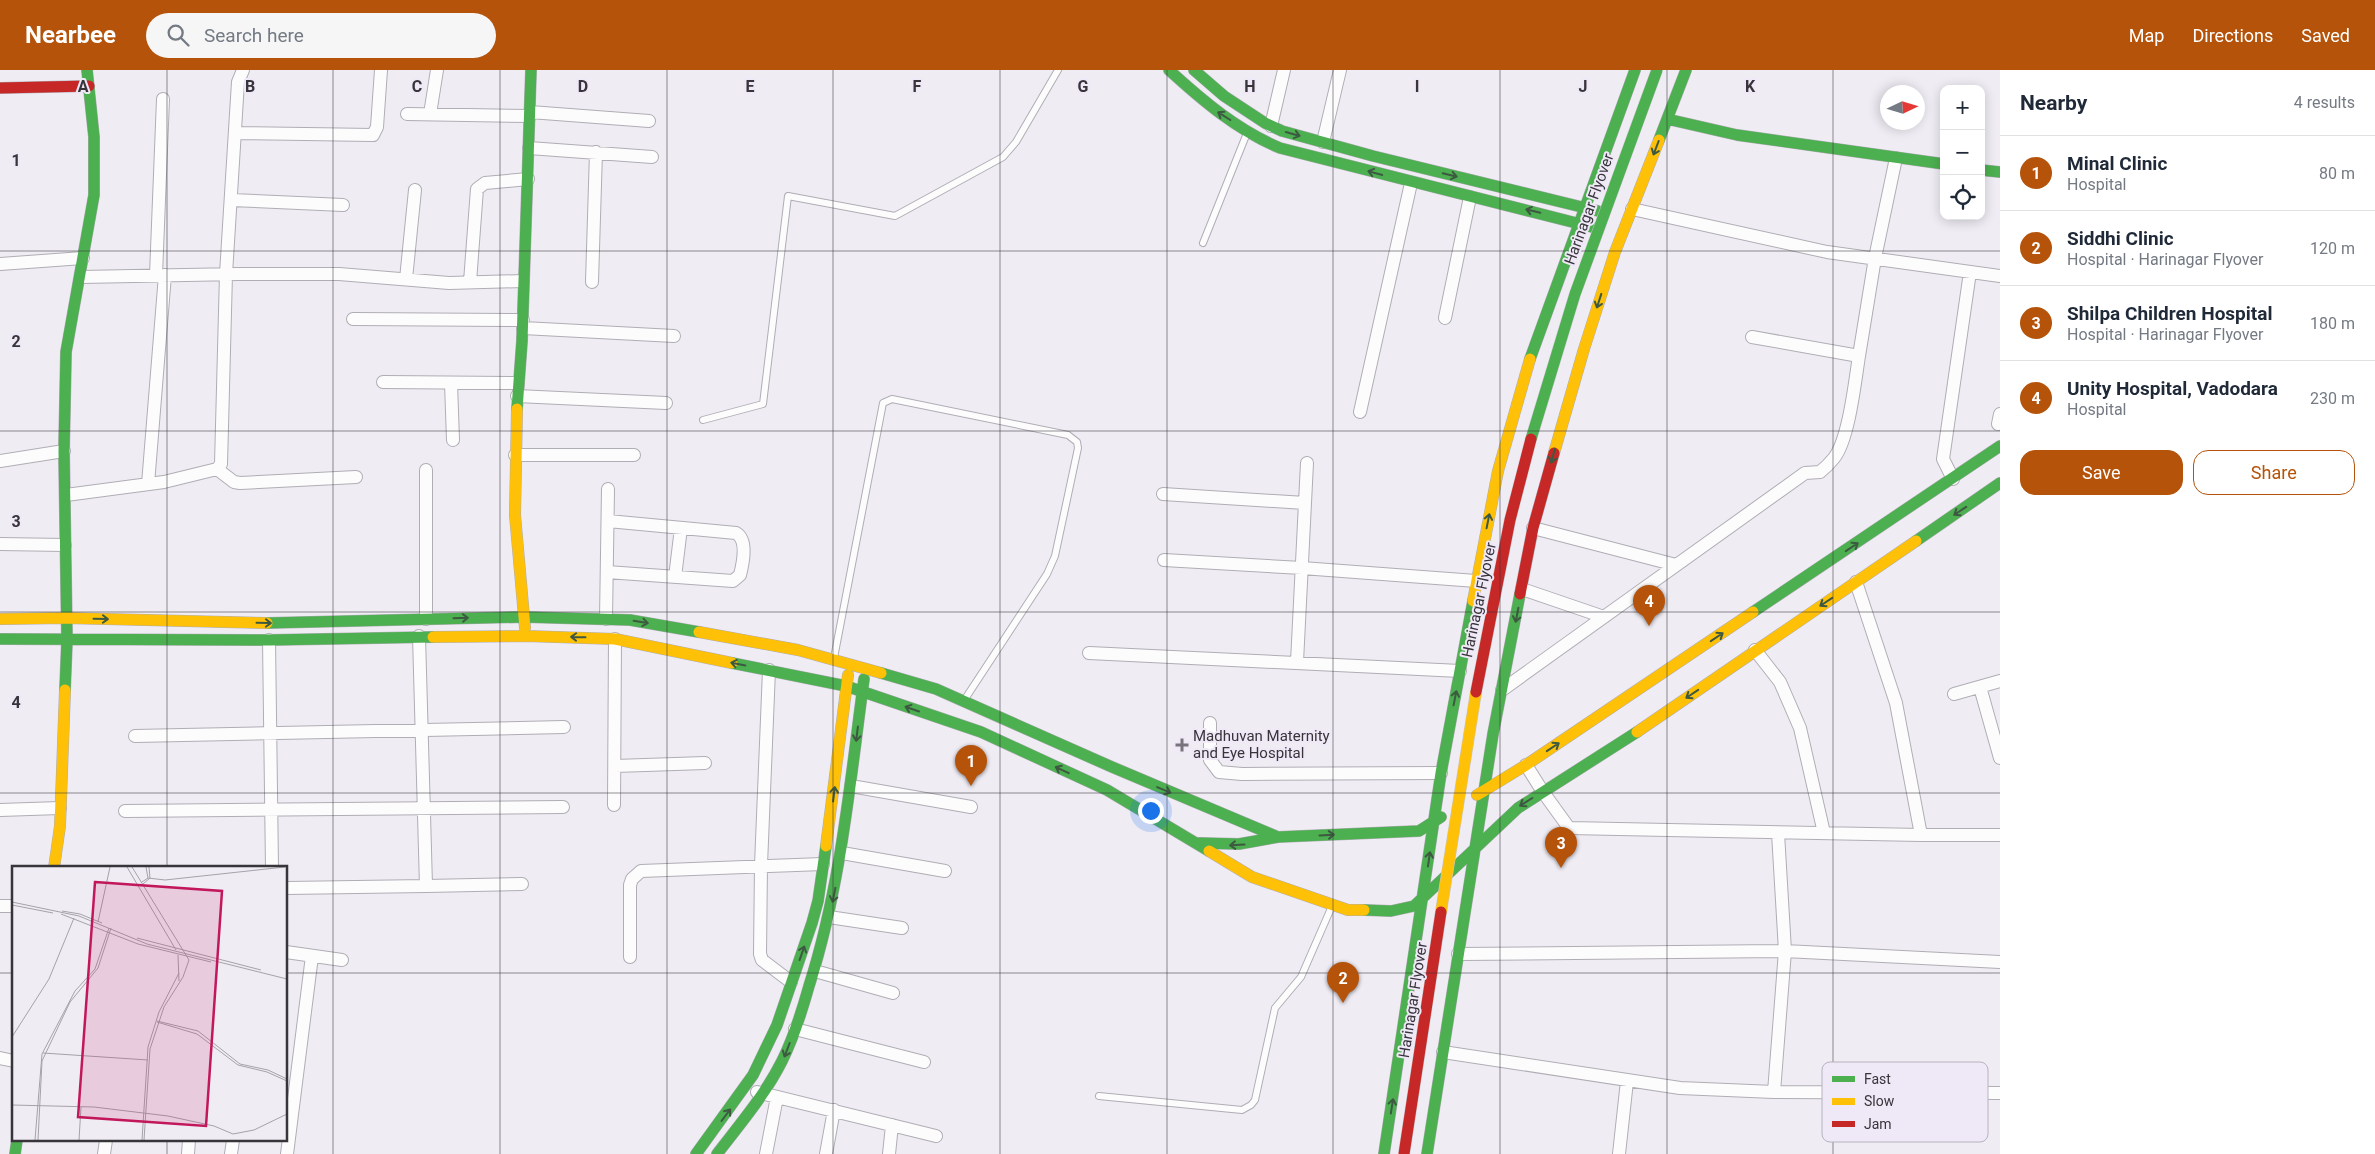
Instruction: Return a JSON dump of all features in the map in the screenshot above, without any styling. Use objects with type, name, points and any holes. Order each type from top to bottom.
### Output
[{"type":"street","points":[[54,866],[60,808],[67,640],[64,451],[66,352],[81,277],[94,195],[94,138],[87,70]]},
{"type":"street","points":[[66,495],[148,484],[217,469],[222,464],[226,274],[238,82],[243,70]]},
{"type":"street","points":[[235,133],[373,135],[377,127],[381,70]]},
{"type":"street","points":[[430,114],[437,70]]},
{"type":"street","points":[[526,636],[515,530],[515,455],[523,324],[531,70]]},
{"type":"street","points":[[1169,70],[1210,108],[1280,148],[1411,183],[1580,222],[1621,238]]},
{"type":"street","points":[[1194,70],[1224,96],[1271,126],[1373,156],[1586,208],[1630,214],[1827,252],[2000,276]]},
{"type":"street","points":[[1271,126],[1284,70]]},
{"type":"street","points":[[1323,142],[1340,70]]},
{"type":"street","points":[[1384,1154],[1424,898],[1441,774],[1498,471],[1525,371],[1635,70]]},
{"type":"street","name":"Harinagar Flyover","points":[[1404,1154],[1480,666],[1507,536],[1533,432],[1565,325],[1601,216],[1657,70]]},
{"type":"street","points":[[1427,1154],[1483,792],[1533,528],[1584,349],[1621,238],[1686,70]]},
{"type":"street","points":[[0,88],[89,86]]},
{"type":"street","points":[[148,484],[161,275],[163,99]]},
{"type":"street","points":[[407,114],[530,114],[649,121]]},
{"type":"street","points":[[1667,119],[1737,135],[1940,164]]},
{"type":"street","points":[[529,148],[652,157]]},
{"type":"street","points":[[592,282],[596,152]]},
{"type":"street","points":[[1502,690],[1805,473],[1820,472],[1835,457],[1843,439],[1852,405],[1875,258],[1896,158]]},
{"type":"street","points":[[1985,170],[2000,172]]},
{"type":"street","points":[[470,282],[476,189],[485,183],[528,180]]},
{"type":"street","points":[[1360,412],[1411,183]]},
{"type":"street","points":[[406,280],[415,190]]},
{"type":"street","points":[[1445,318],[1470,197]]},
{"type":"street","points":[[231,200],[343,205]]},
{"type":"street","points":[[0,264],[83,258]]},
{"type":"street","points":[[1952,479],[1943,459],[1970,272]]},
{"type":"street","points":[[81,277],[339,274],[406,280],[523,281]]},
{"type":"street","points":[[353,319],[523,324],[674,336]]},
{"type":"street","points":[[1752,337],[1859,356]]},
{"type":"street","points":[[383,382],[451,383],[666,403]]},
{"type":"street","points":[[451,383],[453,440]]},
{"type":"street","points":[[0,461],[64,451]]},
{"type":"street","points":[[1195,843],[1233,845],[1257,843],[1278,837],[1419,830],[1526,765],[1952,479],[1998,451]]},
{"type":"street","points":[[515,455],[634,455]]},
{"type":"street","points":[[1297,662],[1307,463]]},
{"type":"street","points":[[217,469],[234,482],[240,483],[356,477]]},
{"type":"street","points":[[426,470],[426,619]]},
{"type":"street","points":[[0,639],[269,640],[419,636],[526,636],[614,639],[846,686],[981,732],[1102,788],[1252,877],[1348,910],[1391,911],[1414,906],[1424,898],[1518,808],[1601,756],[2000,483]]},
{"type":"street","points":[[606,619],[608,489]]},
{"type":"street","points":[[1162,494],[1305,503]]},
{"type":"street","points":[[607,572],[733,581],[740,576],[744,542],[741,536],[736,533],[608,521]]},
{"type":"street","points":[[675,577],[681,528]]},
{"type":"street","points":[[1533,528],[1676,565]]},
{"type":"street","points":[[0,544],[65,546]]},
{"type":"street","points":[[1164,560],[1302,568],[1476,582]]},
{"type":"street","points":[[1856,582],[1896,703],[1922,835]]},
{"type":"street","points":[[1522,589],[1604,617]]},
{"type":"street","points":[[0,619],[66,618],[271,624],[524,617],[630,620],[779,646],[834,659],[936,689],[1112,767],[1278,837]]},
{"type":"street","points":[[419,636],[426,886]]},
{"type":"street","points":[[614,639],[614,805]]},
{"type":"street","points":[[269,640],[272,866]]},
{"type":"street","points":[[1755,650],[1780,682],[1800,728],[1824,833]]},
{"type":"street","points":[[1089,653],[1460,671]]},
{"type":"street","points":[[696,1154],[745,1089],[777,1024],[812,923],[824,864],[846,686],[851,664]]},
{"type":"street","points":[[717,1154],[764,1093],[782,1062],[815,971],[829,917],[842,853],[865,668]]},
{"type":"street","points":[[769,670],[761,865],[761,957],[791,982]]},
{"type":"street","points":[[1954,694],[2000,682]]},
{"type":"street","points":[[1980,687],[2000,758]]},
{"type":"street","points":[[1210,723],[1210,760],[1219,772],[1242,774],[1441,774]]},
{"type":"street","points":[[135,736],[564,727]]},
{"type":"street","points":[[615,766],[705,763]]},
{"type":"street","points":[[1526,765],[1542,792],[1569,828],[1778,833],[2000,835]]},
{"type":"street","points":[[1102,788],[1112,767]]},
{"type":"street","points":[[851,786],[971,807]]},
{"type":"street","points":[[125,811],[563,807]]},
{"type":"street","points":[[0,810],[60,808]]},
{"type":"street","points":[[1774,1092],[1785,951],[1778,833]]},
{"type":"street","points":[[842,853],[945,871]]},
{"type":"street","points":[[630,957],[630,885],[635,874],[641,871],[824,864]]},
{"type":"street","points":[[288,888],[522,884]]},
{"type":"street","points":[[829,917],[902,928]]},
{"type":"street","points":[[1458,954],[1785,951],[2000,962]]},
{"type":"street","points":[[288,952],[342,960]]},
{"type":"street","points":[[287,1154],[312,956]]},
{"type":"street","points":[[815,971],[893,993]]},
{"type":"street","points":[[794,1029],[924,1062]]},
{"type":"street","points":[[1443,1052],[1680,1088],[1822,1092]]},
{"type":"street","points":[[1619,1154],[1627,1081]]},
{"type":"street","points":[[745,1089],[936,1136]]},
{"type":"street","points":[[766,1154],[778,1097]]},
{"type":"street","points":[[826,1154],[834,1110]]},
{"type":"street","points":[[889,1154],[892,1125]]},
{"type":"lane","points":[[703,420],[763,404],[788,196],[895,216],[1007,154],[1058,70]]},
{"type":"lane","points":[[1203,244],[1248,131]]},
{"type":"lane","points":[[834,659],[883,403],[892,399],[1068,435],[1077,442],[1078,448],[1055,556],[1037,590],[964,700]]},
{"type":"lane","points":[[1099,1096],[1242,1110],[1252,1105],[1255,1100],[1275,1008],[1301,977],[1333,905]]},
{"type":"traffic: fast","points":[[65,690],[67,640],[64,451],[66,352],[94,195],[94,137],[87,70]]},
{"type":"traffic: fast","points":[[517,409],[522,341],[531,70]]},
{"type":"traffic: fast","points":[[1169,70],[1235,124],[1280,148],[1592,227]]},
{"type":"traffic: fast","points":[[1194,70],[1224,96],[1265,123],[1282,131],[1373,156],[1598,211]]},
{"type":"traffic: fast","points":[[1530,359],[1635,70]]},
{"type":"traffic: fast","points":[[1531,439],[1575,294],[1657,70]]},
{"type":"traffic: fast","points":[[1659,140],[1686,70]]},
{"type":"traffic: fast","points":[[1667,119],[1737,135],[1940,163]]},
{"type":"traffic: fast","points":[[1985,170],[2000,172]]},
{"type":"traffic: fast","points":[[1753,612],[2000,446]]},
{"type":"traffic: fast","points":[[1916,541],[2000,483]]},
{"type":"traffic: fast","points":[[1427,1154],[1493,734],[1520,594]]},
{"type":"traffic: fast","points":[[1384,1154],[1441,773],[1473,601]]},
{"type":"traffic: fast","points":[[267,623],[524,617],[630,620],[699,632]]},
{"type":"traffic: fast","points":[[0,639],[269,640],[433,637]]},
{"type":"traffic: fast","points":[[732,663],[846,686],[981,732],[1107,790],[1209,851]]},
{"type":"traffic: fast","points":[[881,673],[936,689],[1112,767],[1278,837]]},
{"type":"traffic: fast","points":[[717,1154],[768,1086],[782,1061],[804,1005],[820,948],[837,872],[864,679]]},
{"type":"traffic: fast","points":[[1364,910],[1391,911],[1414,906],[1518,808],[1637,732]]},
{"type":"traffic: fast","points":[[1199,843],[1239,844],[1278,837],[1419,831],[1441,817]]},
{"type":"traffic: fast","points":[[696,1154],[753,1075],[777,1025],[812,923],[818,901],[826,846]]},
{"type":"traffic: fast","points":[[15,1154],[17,1142]]},
{"type":"traffic: slow","points":[[1554,453],[1615,252],[1659,140]]},
{"type":"traffic: slow","points":[[1473,601],[1498,471],[1530,359]]},
{"type":"traffic: slow","points":[[517,409],[515,515],[525,628]]},
{"type":"traffic: slow","points":[[1637,732],[1916,541]]},
{"type":"traffic: slow","points":[[1477,795],[1526,765],[1753,612]]},
{"type":"traffic: slow","points":[[0,619],[66,618],[267,623]]},
{"type":"traffic: slow","points":[[699,632],[798,650],[881,673]]},
{"type":"traffic: slow","points":[[433,637],[526,636],[615,639],[732,663]]},
{"type":"traffic: slow","points":[[826,846],[848,675]]},
{"type":"traffic: slow","points":[[54,866],[60,826],[65,690]]},
{"type":"traffic: slow","points":[[1441,912],[1476,692]]},
{"type":"traffic: slow","points":[[1209,851],[1252,877],[1348,910],[1364,910]]},
{"type":"traffic: jam","points":[[0,88],[89,86]]},
{"type":"traffic: jam","points":[[1476,692],[1510,520],[1531,439]]},
{"type":"traffic: jam","points":[[1520,594],[1533,528],[1554,453]]},
{"type":"traffic: jam","points":[[1404,1154],[1441,912]]},
{"type":"place","name":"Unity Hospital, Vadodara","points":[[1649,626]]},
{"type":"place","name":"Madhuvan Maternity and Eye Hospital","points":[[1182,745]]},
{"type":"place","name":"Minal Clinic","points":[[971,786]]},
{"type":"place","name":"Shilpa Children Hospital","points":[[1561,868]]},
{"type":"place","name":"Siddhi Clinic","points":[[1343,1003]]}]
